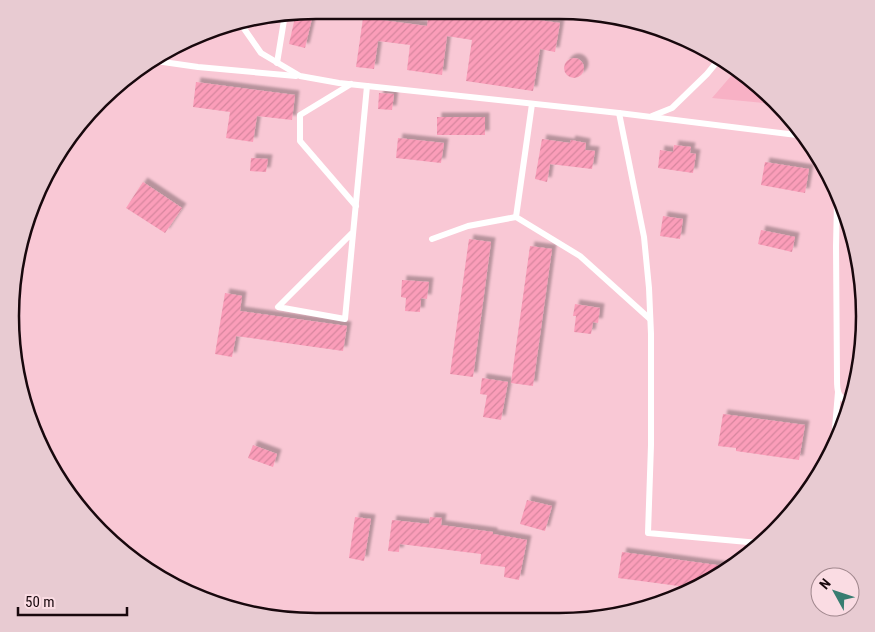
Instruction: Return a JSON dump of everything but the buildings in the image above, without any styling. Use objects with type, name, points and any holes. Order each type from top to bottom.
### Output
[{"type":"lane","points":[[277,63],[284,20]]},
{"type":"lane","points":[[243,28],[261,53],[300,76]]},
{"type":"lane","points":[[162,62],[300,76],[351,84],[619,113],[795,135]]},
{"type":"lane","points":[[650,117],[672,108],[715,64]]},
{"type":"lane","points":[[351,84],[300,115],[300,141],[356,206]]},
{"type":"lane","points":[[354,232],[278,306],[345,319],[354,232],[368,86]]},
{"type":"lane","points":[[516,217],[532,104]]},
{"type":"lane","points":[[619,113],[644,237],[650,320],[651,445],[648,533],[751,542]]},
{"type":"lane","points":[[835,427],[838,392],[837,211]]},
{"type":"lane","points":[[432,239],[468,226],[516,217],[580,256],[650,320]]},
{"type":"lane","points":[[838,392],[844,400]]},
{"type":"shaded area","points":[[732,75],[766,103],[712,98]]}]
